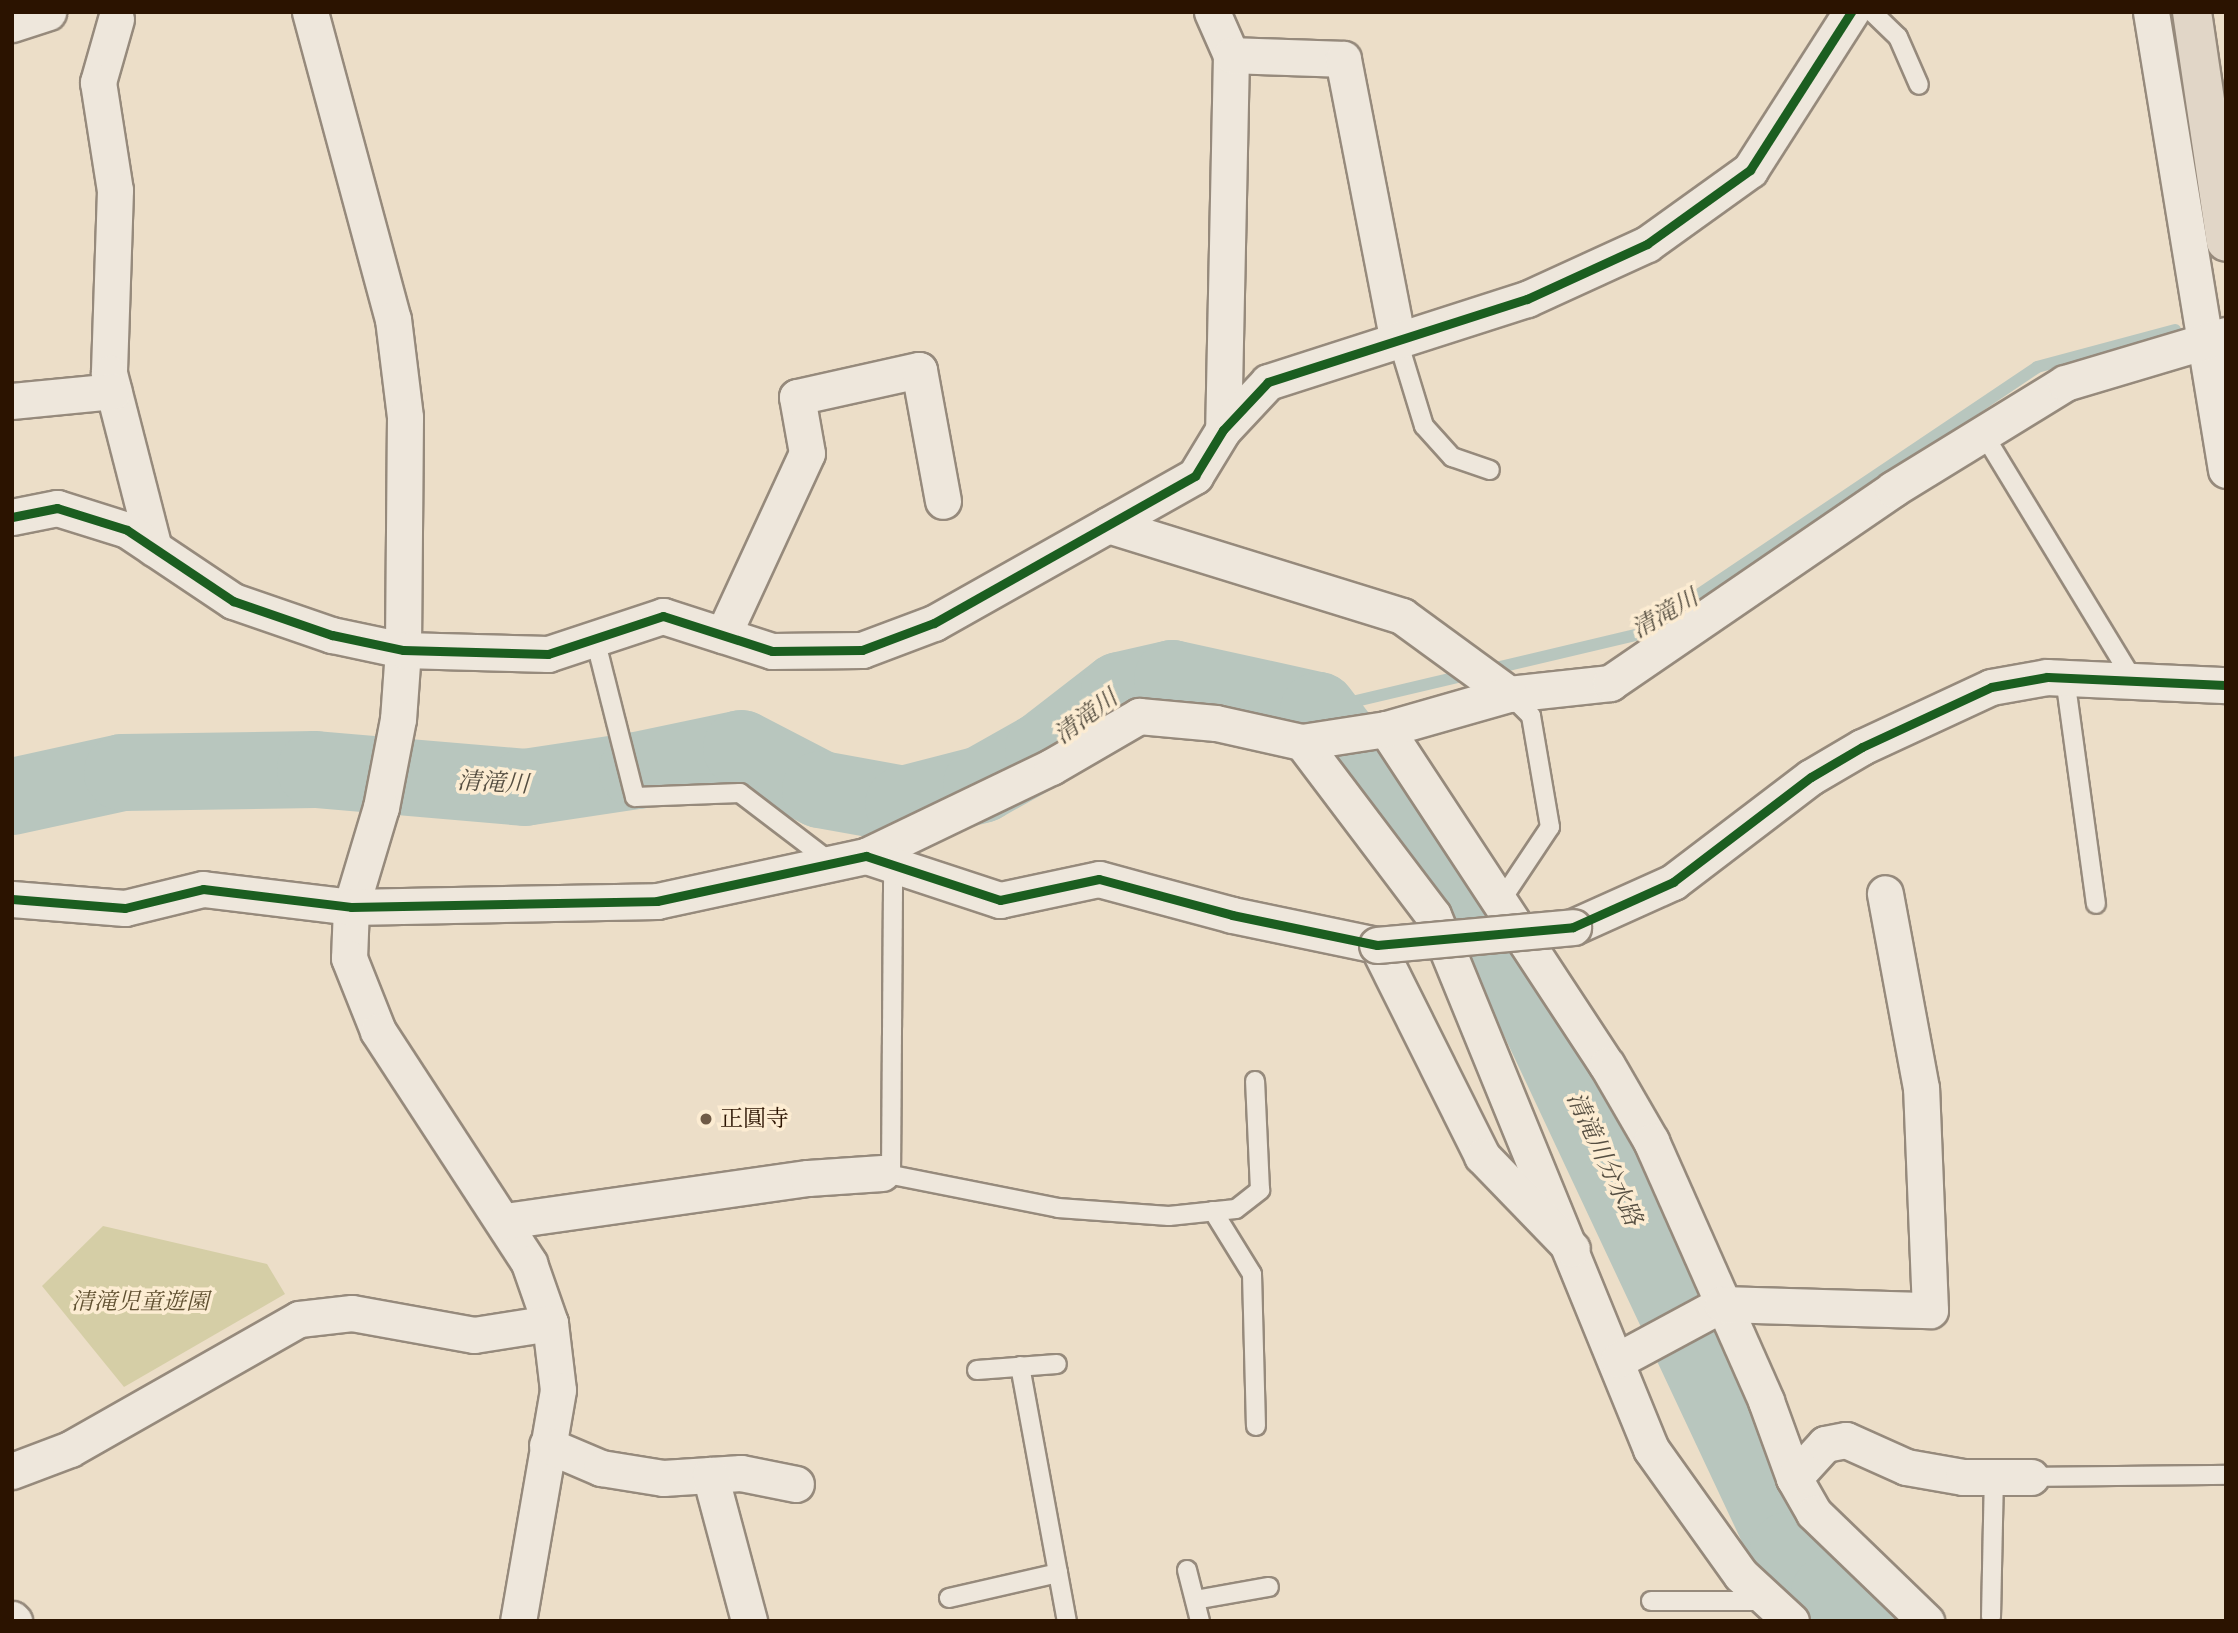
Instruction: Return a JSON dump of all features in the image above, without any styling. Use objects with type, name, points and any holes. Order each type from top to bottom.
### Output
[{"type":"main road","points":[[2192,12],[2226,241]]},
{"type":"street","points":[[12,24],[48,12]]},
{"type":"street","points":[[310,12],[393,319],[405,417],[404,650],[398,719],[381,807],[351,907],[349,958],[378,1031],[505,1221],[529,1263],[550,1323],[558,1390],[518,1621]]},
{"type":"street","points":[[1212,12],[1231,55],[1223,430]]},
{"type":"street","points":[[12,517],[57,508],[127,530],[233,601],[332,635],[404,650],[548,654],[663,616],[772,650],[862,650],[934,623],[1195,476],[1223,430],[1268,382],[1527,299],[1647,244],[1750,170],[1851,12]]},
{"type":"street","points":[[2151,12],[2214,338],[2226,470]]},
{"type":"street","points":[[116,19],[102,55],[98,82],[116,190],[109,373],[155,548]]},
{"type":"street","points":[[1231,55],[1343,59],[1398,341]]},
{"type":"street","points":[[12,899],[125,908],[203,889],[351,907],[657,901],[864,861],[1051,767],[1139,716],[1216,723],[1311,741],[1376,731],[1500,688],[1610,683],[1893,489],[2065,383],[2214,338]]},
{"type":"street","points":[[723,635],[807,453],[797,397],[919,370],[943,502]]},
{"type":"street","points":[[12,401],[114,391]]},
{"type":"street","points":[[1108,525],[1402,616],[1500,688]]},
{"type":"street","points":[[864,861],[1000,900],[1099,879],[1232,915],[1377,945],[1573,927],[1673,882],[1811,777],[1862,747],[1991,687],[2065,678],[2226,685]]},
{"type":"street","points":[[1376,731],[1500,902],[1651,1142],[1713,1310],[1766,1401],[1794,1478],[1814,1513],[1927,1621]]},
{"type":"street","points":[[1311,741],[1433,915],[1572,1249],[1631,1352],[1651,1449],[1741,1575],[1780,1611]]},
{"type":"street","points":[[1631,1352],[1713,1310],[1930,1310],[1921,1088],[1885,893]]},
{"type":"street","points":[[1377,945],[1482,1156],[1572,1249]]},
{"type":"street","points":[[505,1221],[808,1178],[886,1174]]},
{"type":"street","points":[[12,1471],[70,1449],[299,1319],[352,1314],[474,1335],[550,1323]]},
{"type":"street","points":[[1794,1478],[1825,1444],[1846,1440],[1906,1467],[1994,1477],[2031,1477]]},
{"type":"street","points":[[547,1445],[601,1468],[663,1478],[741,1474],[796,1484]]},
{"type":"street","points":[[710,1475],[749,1621]]},
{"type":"lane","points":[[1872,12],[1898,37],[1919,85]]},
{"type":"lane","points":[[1398,341],[1424,426],[1452,457],[1490,470]]},
{"type":"lane","points":[[1983,433],[2134,681]]},
{"type":"lane","points":[[595,639],[635,797],[740,793],[864,861],[886,1174],[1058,1208],[1169,1216],[1236,1209],[1260,1190],[1255,1081]]},
{"type":"lane","points":[[2065,678],[2096,904]]},
{"type":"lane","points":[[1500,688],[1531,716],[1550,827],[1500,902]]},
{"type":"lane","points":[[1213,1211],[1251,1274],[1256,1426]]},
{"type":"lane","points":[[977,1370],[1057,1364]]},
{"type":"lane","points":[[1020,1366],[1067,1621]]},
{"type":"lane","points":[[2031,1477],[2226,1475]]},
{"type":"lane","points":[[1991,1617],[1994,1477]]},
{"type":"lane","points":[[1186,1570],[1195,1600],[1197,1620]]},
{"type":"lane","points":[[949,1598],[1058,1573]]},
{"type":"lane","points":[[1195,1600],[1269,1587]]},
{"type":"lane","points":[[1651,1601],[1780,1611]]},
{"type":"green space","name":"清滝児童遊園","points":[[103,1226],[267,1264],[285,1294],[124,1387],[42,1286]]},
{"type":"waterway","name":"清滝川","points":[[1318,710],[1640,634],[2037,367],[2175,330]]},
{"type":"waterway","name":"清滝川","points":[[12,796],[122,772],[315,769],[524,787],[637,770],[741,748],[820,789],[903,804],[981,784],[1043,749],[1119,690],[1172,678],[1318,710],[1515,969],[1788,1550],[1829,1593],[1864,1621]]},
{"type":"cycle path","points":[[12,517],[57,508],[127,530],[233,601],[332,635],[403,650],[548,654],[663,616],[772,651],[862,650],[934,623],[1195,476],[1223,430],[1268,382],[1527,299],[1647,244],[1750,170],[1851,12]]},
{"type":"cycle path","points":[[12,899],[125,908],[203,889],[351,907],[657,901],[866,856],[1000,900],[1099,879],[1232,915],[1377,945],[1573,927],[1673,882],[1811,777],[1862,747],[1991,687],[2047,677],[2226,685]]},
{"type":"place","name":"正圓寺","points":[[706,1119]]},
{"type":"water label","name":"清滝川分水路","points":[[1604,1159]]}]
